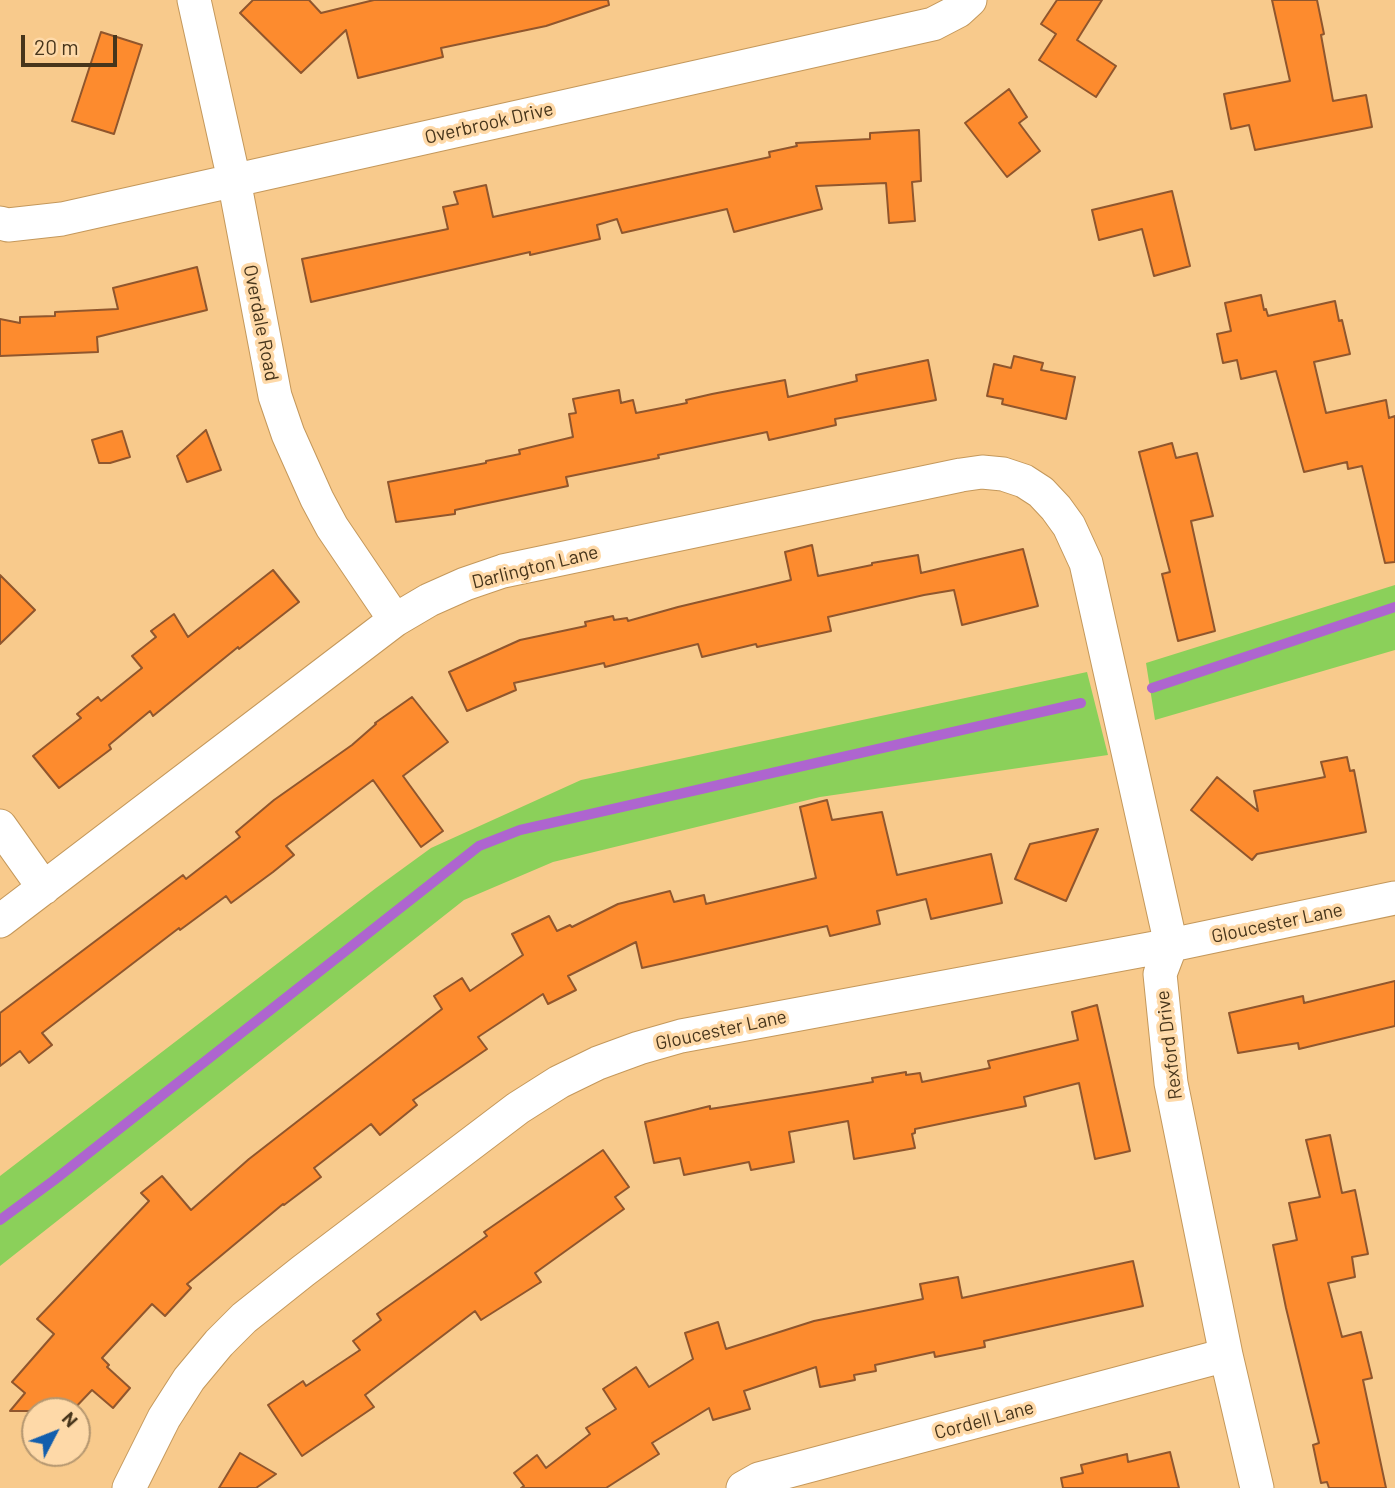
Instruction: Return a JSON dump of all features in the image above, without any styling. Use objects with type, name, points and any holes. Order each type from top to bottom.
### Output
[{"type":"street","name":"Overdale Road","points":[[194,0],[234,180],[275,396],[303,471],[332,527],[394,620]]},
{"type":"street","name":"Overbrook Drive","points":[[0,223],[8,225],[62,219],[933,24],[946,19],[970,0]]},
{"type":"street","name":"Darlington Lane","points":[[0,921],[394,620],[429,600],[503,571],[982,472],[1003,474],[1024,481],[1041,492],[1069,526],[1086,563],[1171,945]]},
{"type":"street","points":[[0,826],[44,888]]},
{"type":"street","name":"Gloucester Lane","points":[[129,1488],[164,1418],[189,1379],[244,1318],[518,1108],[559,1082],[639,1048],[681,1036],[1171,945],[1395,898]]},
{"type":"street","name":"Rexford Drive","points":[[1171,945],[1160,974],[1171,1083],[1226,1355],[1257,1488]]},
{"type":"street","name":"Cordell Lane","points":[[743,1488],[759,1479],[1226,1355]]},
{"type":"green space","points":[[1395,585],[1395,650],[1155,720],[1146,663]]},
{"type":"green space","points":[[1087,672],[1108,755],[820,797],[553,862],[464,900],[0,1266],[0,1176],[431,848],[581,780]]},
{"type":"building","points":[[253,0],[309,0],[321,13],[374,0],[608,0],[609,5],[546,26],[441,48],[443,57],[358,78],[346,30],[301,73],[240,13]]},
{"type":"building","points":[[1057,0],[1102,0],[1077,40],[1116,66],[1096,97],[1039,60],[1056,34],[1041,24]]},
{"type":"building","points":[[1272,0],[1317,0],[1333,101],[1366,95],[1372,127],[1255,150],[1249,125],[1231,129],[1224,94],[1290,81]]},
{"type":"building","points":[[101,32],[142,45],[114,134],[72,121]]},
{"type":"building","points":[[1009,89],[1027,117],[1019,123],[1040,151],[1007,177],[965,123]]},
{"type":"building","points":[[919,130],[921,181],[912,182],[915,221],[889,223],[886,183],[816,186],[822,209],[734,232],[727,209],[622,233],[617,219],[597,225],[600,239],[530,255],[530,252],[311,302],[302,259],[448,229],[443,207],[458,204],[454,192],[486,185],[493,217],[770,157],[769,152],[797,146],[796,143],[870,139],[870,133]]},
{"type":"building","points":[[1172,191],[1190,266],[1154,276],[1142,229],[1099,240],[1092,210]]},
{"type":"building","points":[[197,267],[207,310],[97,337],[98,352],[0,356],[0,319],[20,323],[20,317],[55,316],[55,312],[118,309],[113,288]]},
{"type":"building","points":[[1261,295],[1268,316],[1335,301],[1350,354],[1314,362],[1326,413],[1386,400],[1389,418],[1395,416],[1395,562],[1385,563],[1362,466],[1348,469],[1347,462],[1304,472],[1276,371],[1241,379],[1237,360],[1223,363],[1217,334],[1231,331],[1225,303]]},
{"type":"building","points":[[1014,356],[1043,363],[1041,370],[1075,377],[1066,419],[1002,404],[1003,399],[987,396],[994,364],[1011,368]]},
{"type":"building","points":[[928,360],[936,400],[835,419],[836,425],[769,440],[767,432],[658,455],[659,458],[566,477],[568,486],[455,510],[455,514],[396,522],[388,482],[486,463],[520,454],[519,450],[573,437],[569,414],[576,413],[573,399],[619,390],[621,403],[633,400],[636,413],[687,403],[686,400],[712,394],[785,380],[788,397],[857,381],[856,375]]},
{"type":"building","points":[[206,430],[221,470],[187,482],[177,456]]},
{"type":"building","points":[[122,431],[130,457],[99,463],[92,440]]},
{"type":"building","points":[[1172,443],[1176,458],[1197,453],[1213,516],[1191,521],[1215,631],[1178,641],[1162,574],[1170,572],[1139,452]]},
{"type":"building","points":[[812,545],[818,576],[918,555],[921,573],[1023,549],[1038,606],[962,625],[954,590],[924,595],[828,617],[831,631],[757,647],[756,644],[702,657],[698,644],[605,667],[604,663],[514,683],[516,690],[467,711],[449,672],[520,640],[586,626],[585,622],[613,616],[614,620],[627,618],[628,621],[791,580],[785,552]]},
{"type":"building","points":[[273,570],[299,602],[153,716],[150,711],[109,745],[111,749],[59,788],[33,756],[81,718],[77,714],[98,697],[101,701],[142,668],[132,656],[156,637],[151,631],[174,614],[188,637]]},
{"type":"building","points":[[0,575],[35,610],[0,644]]},
{"type":"building","points":[[412,697],[448,742],[403,776],[443,831],[421,847],[373,780],[286,846],[294,855],[273,872],[231,903],[226,896],[180,930],[179,928],[42,1033],[52,1045],[29,1063],[20,1051],[0,1066],[0,1013],[183,875],[186,879],[240,837],[236,832],[274,800],[352,745],[375,723]]},
{"type":"building","points":[[1347,757],[1350,771],[1354,770],[1366,832],[1257,854],[1252,860],[1191,810],[1217,777],[1258,811],[1254,791],[1325,777],[1321,762]]},
{"type":"building","points":[[827,800],[832,820],[882,812],[897,875],[991,854],[1002,903],[931,919],[926,899],[877,911],[880,924],[830,936],[827,926],[642,968],[636,942],[568,976],[576,990],[548,1004],[543,994],[478,1037],[487,1049],[413,1100],[417,1105],[380,1135],[371,1124],[314,1168],[321,1177],[283,1204],[187,1284],[191,1288],[165,1316],[152,1304],[102,1358],[109,1365],[107,1367],[130,1388],[113,1408],[92,1390],[85,1397],[22,1397],[25,1393],[12,1382],[54,1334],[37,1319],[149,1201],[141,1193],[162,1176],[191,1210],[249,1159],[442,1009],[434,996],[462,978],[470,991],[523,955],[512,934],[549,916],[557,931],[570,925],[572,927],[618,904],[670,891],[674,902],[704,895],[706,904],[816,878],[800,807]]},
{"type":"building","points":[[1098,829],[1066,901],[1015,879],[1030,844]]},
{"type":"building","points":[[1395,981],[1395,1026],[1299,1049],[1298,1043],[1238,1053],[1229,1013],[1303,996],[1304,1003]]},
{"type":"building","points":[[1097,1005],[1130,1151],[1095,1159],[1079,1083],[1024,1097],[1026,1106],[915,1129],[912,1134],[915,1148],[854,1159],[848,1121],[789,1132],[794,1162],[751,1170],[749,1162],[684,1175],[680,1158],[654,1163],[645,1122],[710,1106],[710,1109],[873,1082],[872,1078],[906,1072],[906,1075],[920,1073],[922,1082],[990,1068],[988,1061],[1078,1040],[1072,1012]]},
{"type":"building","points":[[1330,1135],[1342,1193],[1355,1190],[1368,1254],[1352,1257],[1355,1277],[1328,1283],[1342,1337],[1361,1332],[1372,1378],[1363,1380],[1386,1488],[1329,1488],[1327,1482],[1321,1483],[1313,1445],[1319,1443],[1273,1245],[1297,1240],[1289,1203],[1320,1197],[1306,1140]]},
{"type":"building","points":[[603,1150],[629,1187],[615,1197],[624,1209],[535,1273],[541,1282],[481,1320],[475,1311],[365,1395],[374,1407],[302,1456],[268,1405],[303,1381],[306,1386],[360,1350],[353,1341],[381,1320],[377,1314],[487,1236],[484,1232]]},
{"type":"building","points":[[1133,1261],[1143,1306],[984,1341],[985,1347],[935,1357],[934,1352],[875,1365],[876,1371],[854,1375],[855,1380],[820,1387],[816,1367],[744,1391],[750,1409],[713,1420],[709,1408],[652,1443],[659,1454],[606,1488],[521,1488],[524,1486],[514,1473],[537,1455],[546,1468],[590,1434],[586,1428],[616,1409],[603,1389],[636,1367],[649,1387],[693,1359],[685,1333],[718,1322],[726,1349],[814,1321],[923,1299],[920,1284],[958,1277],[962,1298]]},
{"type":"building","points":[[21,1398],[21,1411],[10,1411]]},
{"type":"building","points":[[1170,1452],[1179,1488],[1063,1488],[1061,1478],[1083,1473],[1081,1465],[1127,1454],[1128,1462]]},
{"type":"building","points":[[240,1453],[276,1474],[256,1488],[219,1488]]},
{"type":"waterway","points":[[1152,688],[1395,607]]},
{"type":"waterway","points":[[0,1220],[479,846],[520,830],[1081,703]]}]
